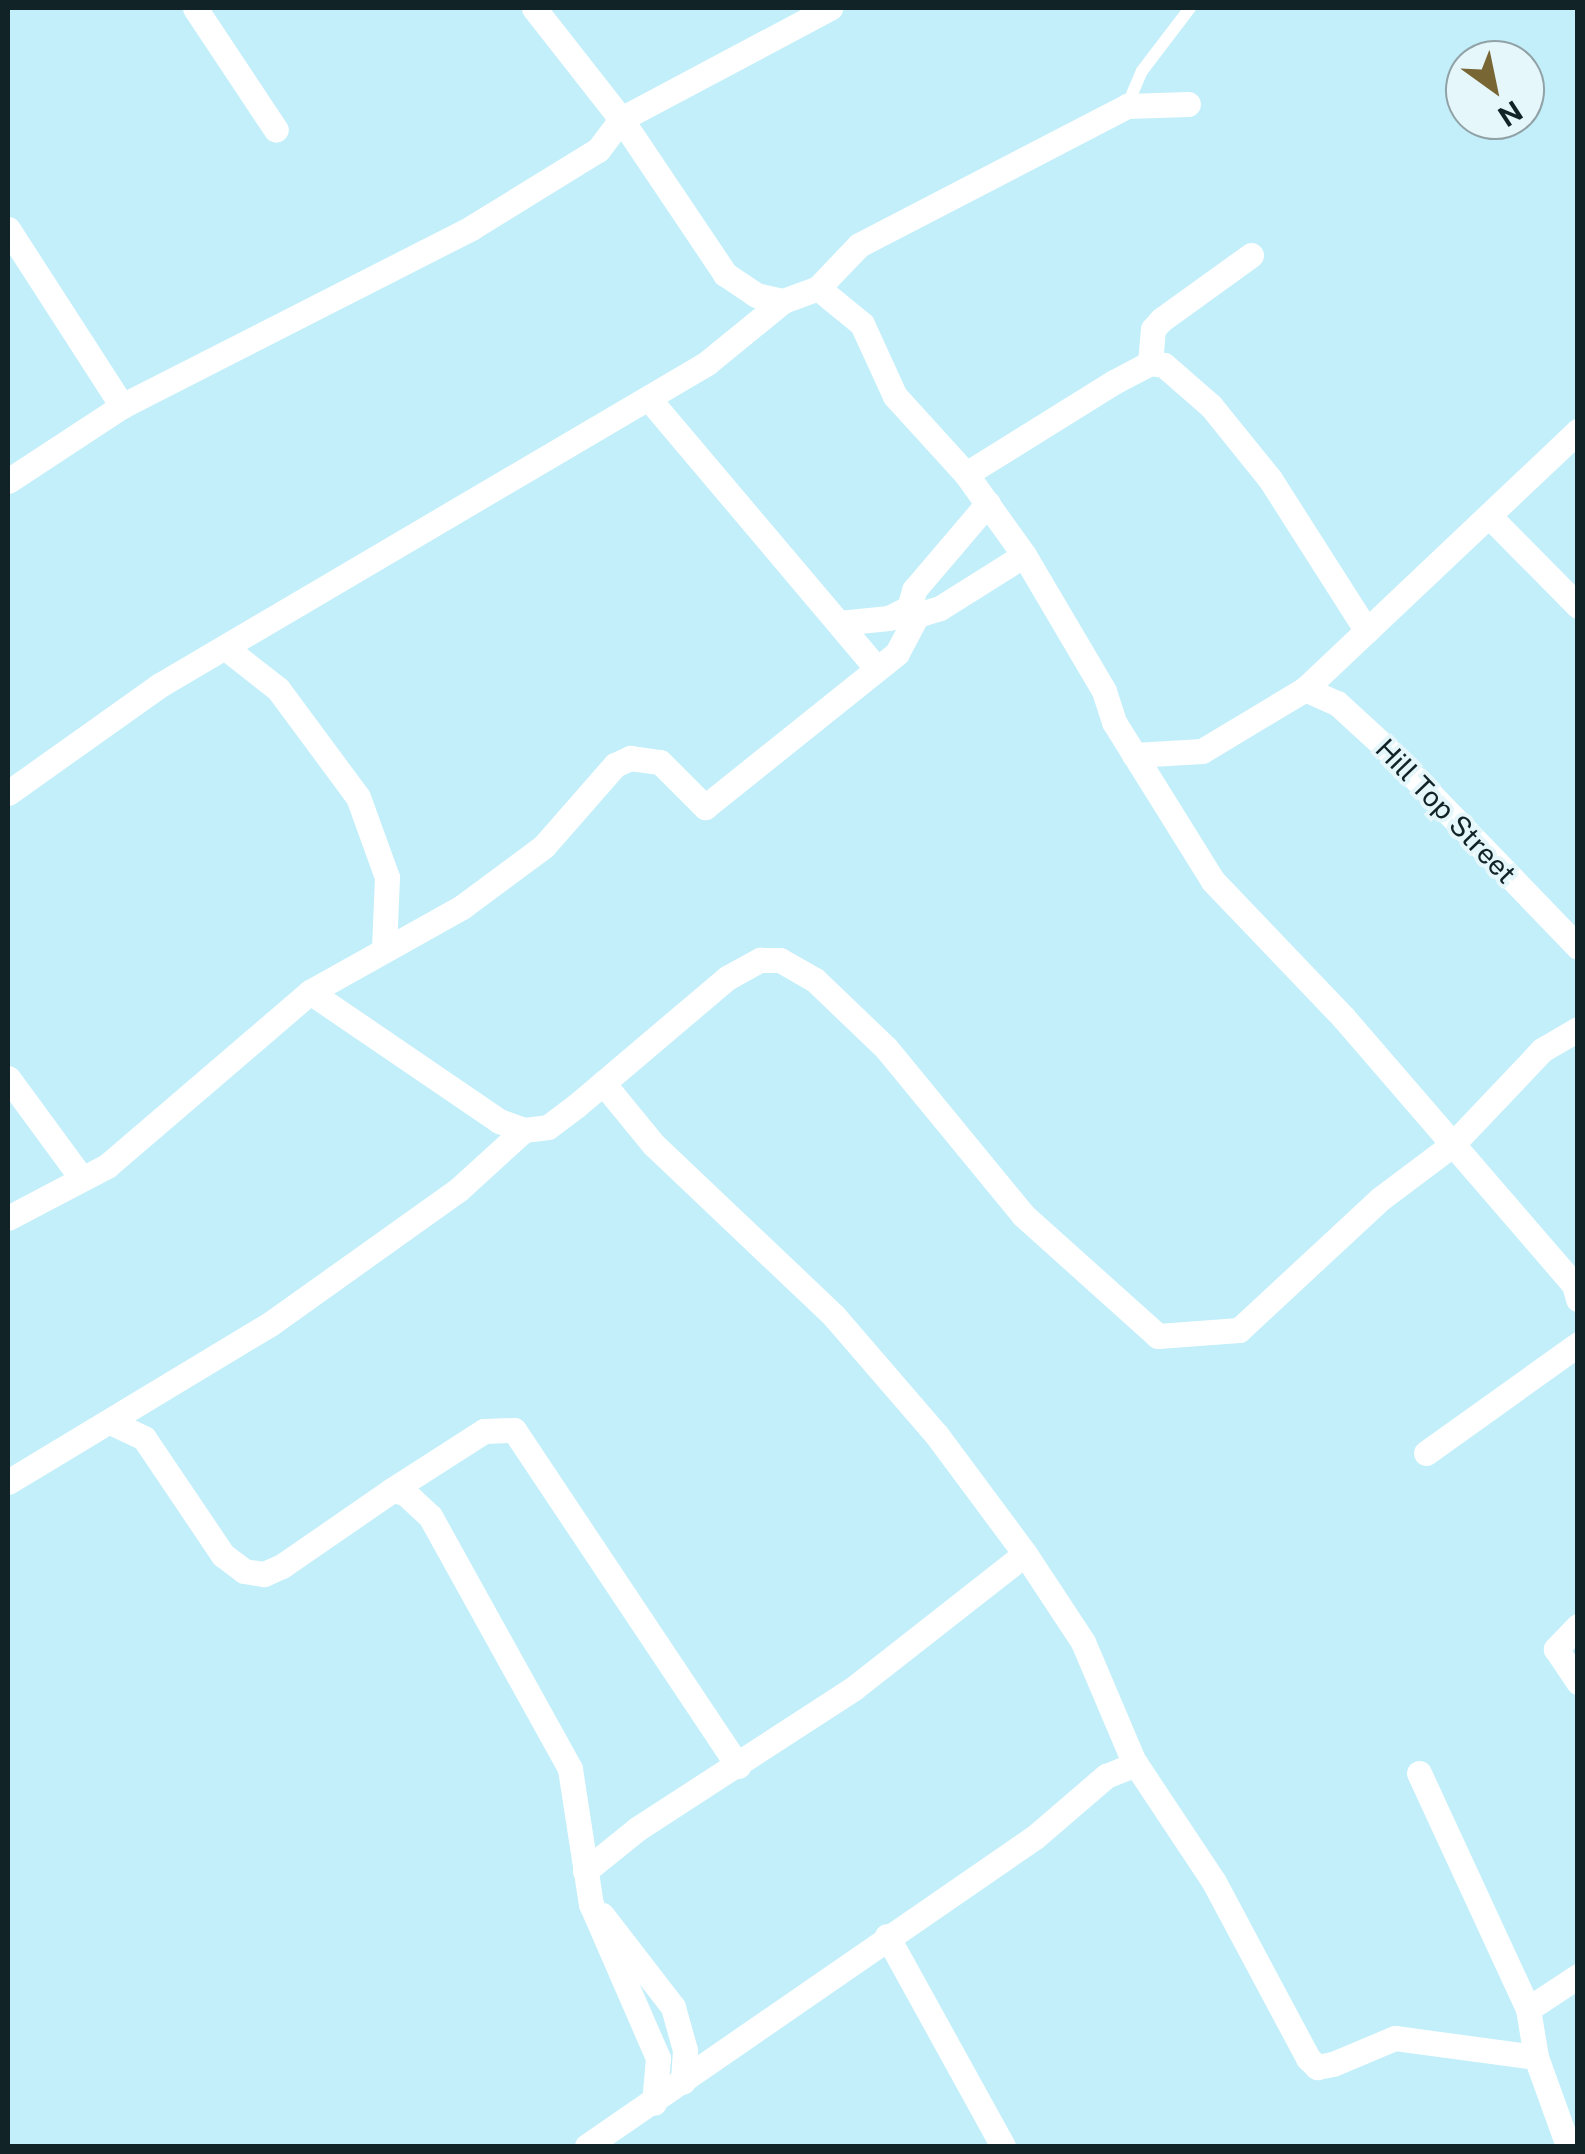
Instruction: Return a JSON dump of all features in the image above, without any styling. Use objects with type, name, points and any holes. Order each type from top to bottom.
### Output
[{"type":"street","points":[[195,8],[276,130]]},
{"type":"street","points":[[534,8],[620,119],[726,274],[756,295],[783,301]]},
{"type":"street","points":[[8,481],[122,406],[471,228],[598,150],[620,119],[830,8]]},
{"type":"street","points":[[8,793],[160,685],[650,398],[783,301],[818,288],[859,245],[1126,106],[1188,104]]},
{"type":"street","points":[[8,228],[122,406]]},
{"type":"street","points":[[1150,363],[1153,329],[1161,320],[1251,256]]},
{"type":"street","points":[[818,288],[862,324],[888,386],[966,474],[1024,554],[1134,754],[1213,881],[1452,1145],[1576,1290]]},
{"type":"street","points":[[966,474],[1150,363]]},
{"type":"street","points":[[1150,363],[1178,374],[1246,450],[1328,562],[1367,631]]},
{"type":"street","points":[[650,398],[876,669]]},
{"type":"street","points":[[1134,754],[1176,757],[1241,732],[1305,689],[1578,431]]},
{"type":"street","points":[[8,1218],[80,1176],[107,1166],[310,992],[462,908],[544,846],[615,765],[630,758],[660,762],[705,807],[897,652],[939,554],[988,503]]},
{"type":"street","points":[[1490,517],[1578,606]]},
{"type":"street","points":[[838,623],[940,608],[1024,554]]},
{"type":"street","points":[[227,649],[278,689],[358,797],[387,877],[384,948]]},
{"type":"street","name":"Hill Top Street","points":[[1305,689],[1337,702],[1384,746],[1578,946]]},
{"type":"street","points":[[1152,783],[1176,757]]},
{"type":"street","points":[[310,992],[498,1121],[524,1130],[548,1127],[727,978],[760,960],[780,960],[814,980],[886,1048],[1023,1215],[1158,1336],[1238,1330],[1380,1199],[1452,1145],[1542,1050],[1578,1030]]},
{"type":"street","points":[[8,1078],[80,1176]]},
{"type":"street","points":[[604,1083],[654,1145],[834,1316],[936,1434],[1025,1554],[1083,1642],[1136,1764],[1214,1882],[1317,2067],[1395,2038],[1536,2057]]},
{"type":"street","points":[[8,1482],[112,1423],[405,1230],[524,1130]]},
{"type":"street","points":[[1426,1453],[1578,1344]]},
{"type":"street","points":[[112,1423],[144,1438],[224,1555],[244,1571],[264,1574],[282,1566],[484,1431],[514,1430],[738,1766]]},
{"type":"street","points":[[392,1490],[405,1493],[430,1516],[523,1694],[559,1745],[578,1802],[590,1904],[658,2058],[654,2102]]},
{"type":"street","points":[[585,1871],[637,1829],[854,1688],[1025,1554]]},
{"type":"street","points":[[1578,1626],[1556,1648],[1578,1682]]},
{"type":"street","points":[[587,2146],[1036,1837],[1106,1776],[1136,1764]]},
{"type":"street","points":[[1419,1773],[1528,2009],[1536,2057],[1568,2146]]},
{"type":"street","points":[[590,1904],[628,1942],[674,2007],[684,2050],[684,2082]]},
{"type":"street","points":[[887,1936],[994,2143]]},
{"type":"street","points":[[1528,2009],[1578,1976]]},
{"type":"lane","points":[[1126,106],[1142,71],[1190,8]]}]
